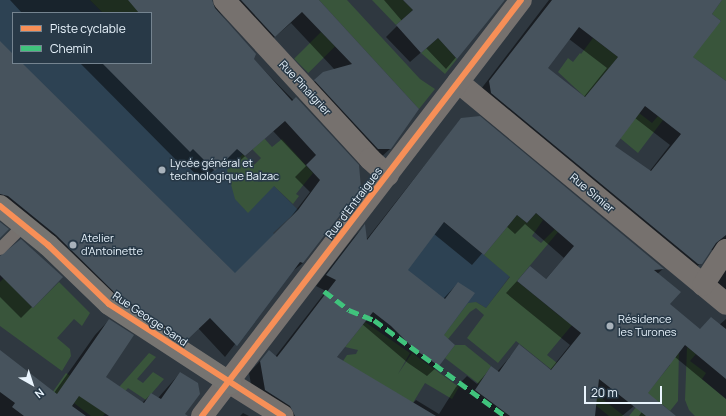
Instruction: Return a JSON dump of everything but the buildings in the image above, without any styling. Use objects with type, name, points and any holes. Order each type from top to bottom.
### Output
[{"type":"street","name":"Rue Pinaigrier","points":[[224,0],[370,159],[388,175]]},
{"type":"street","name":"Rue d'Entraigues","points":[[202,416],[230,383],[521,0]]},
{"type":"street","name":"Rue Simier","points":[[458,82],[726,304]]},
{"type":"street","name":"Rue George Sand","points":[[0,206],[25,224],[109,304],[283,416]]},
{"type":"street","points":[[703,285],[726,250]]},
{"type":"lane","points":[[0,248],[25,224]]},
{"type":"shaded area","name":"Lycée général et technologique Balzac","points":[[0,0],[90,0],[102,12],[12,12],[12,64],[152,64],[298,210],[273,233],[300,262],[237,346],[0,104]]},
{"type":"shaded area","points":[[426,208],[510,276],[486,308],[476,302],[427,357],[410,345],[391,326]]},
{"type":"green space","points":[[90,0],[130,0],[148,12],[102,12]]},
{"type":"green space","points":[[319,0],[347,0],[420,79],[435,89],[419,109]]},
{"type":"green space","points":[[372,0],[403,0],[413,10],[396,25]]},
{"type":"green space","points":[[722,0],[726,0],[726,81],[690,55],[721,21],[712,14]]},
{"type":"green space","points":[[321,32],[335,46],[308,73],[294,59]]},
{"type":"green space","points":[[438,38],[457,59],[445,74],[421,53]]},
{"type":"green space","points":[[593,38],[618,57],[586,98],[558,72],[568,58],[573,62]]},
{"type":"green space","points":[[639,113],[652,123],[658,116],[663,120],[638,153],[620,138]]},
{"type":"green space","points":[[264,138],[272,147],[282,139],[313,173],[296,194],[299,196],[293,204],[274,186],[248,213],[235,199],[227,170],[243,154],[254,165],[261,158],[252,149]]},
{"type":"green space","points":[[536,213],[543,220],[532,236],[541,243],[555,229],[558,232],[517,281],[562,318],[587,287],[597,295],[547,355],[624,416],[609,416],[516,341],[498,363],[467,338],[484,315],[476,308],[470,312],[431,360],[427,357],[468,303],[476,302],[486,308],[510,277],[484,255],[517,215],[527,223]]},
{"type":"green space","points":[[4,278],[33,308],[59,282],[90,313],[82,326],[74,319],[57,338],[70,349],[71,356],[62,371],[0,326],[0,282]]},
{"type":"green space","points":[[365,322],[410,353],[398,374],[412,353],[459,387],[452,399],[425,383],[405,416],[343,361],[347,355],[356,354],[358,350],[345,347]]},
{"type":"green space","points":[[455,345],[465,345],[491,366],[479,384],[445,358]]},
{"type":"green space","points":[[679,347],[678,401],[670,411],[663,405],[653,416],[629,416],[670,365],[656,353]]},
{"type":"green space","points":[[687,347],[696,354],[690,361],[706,373],[702,379],[726,399],[726,416],[695,416],[689,410],[685,400]]},
{"type":"green space","points":[[149,353],[156,357],[137,379],[143,383],[153,372],[164,379],[146,400],[128,388],[103,416],[91,416],[74,403],[71,408],[52,393],[66,373],[106,402]]},
{"type":"marked path","points":[[324,291],[349,310],[374,320],[505,416]]},
{"type":"cycle path","points":[[202,416],[521,0]]},
{"type":"cycle path","points":[[0,206],[48,245],[109,304],[283,416]]},
{"type":"place","name":"Lycée général et technologique Balzac","points":[[162,170]]},
{"type":"place","name":"Atelier d'Antoinette","points":[[73,245]]},
{"type":"place","name":"Résidence les Turones","points":[[610,326]]}]
